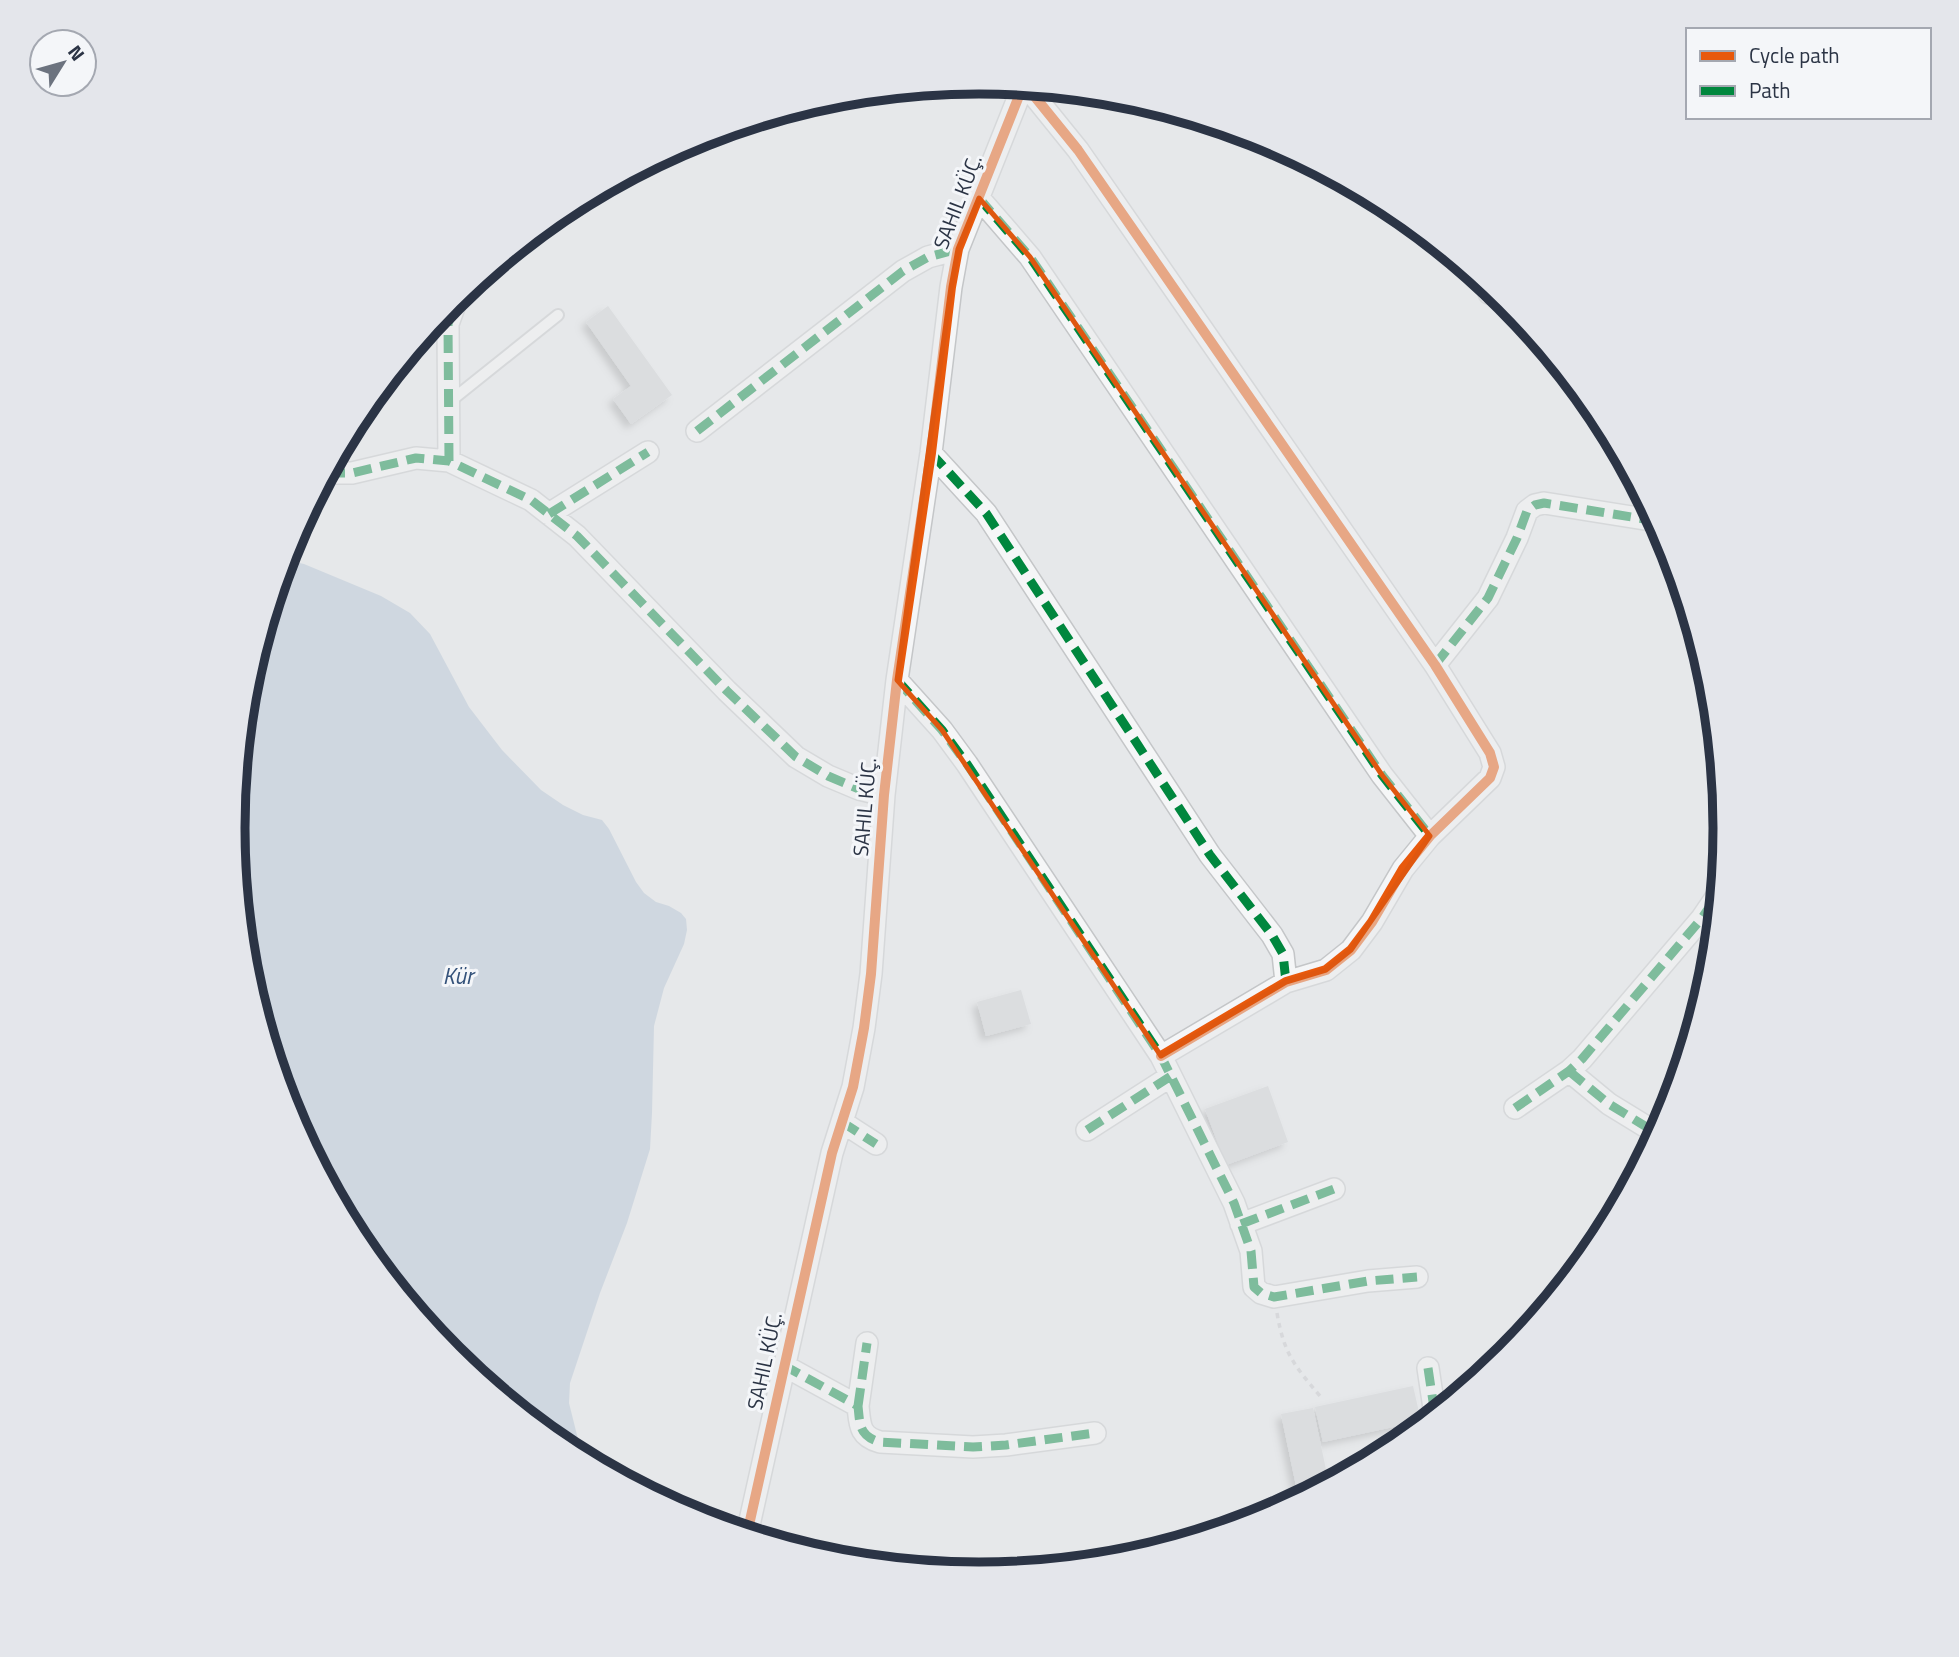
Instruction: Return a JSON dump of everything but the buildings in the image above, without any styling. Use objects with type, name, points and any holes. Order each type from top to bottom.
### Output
[{"type":"street","name":"SAHIL KÜÇ.","points":[[749,1525],[832,1153],[853,1087],[864,1028],[897,680],[958,249],[1021,96]]},
{"type":"street","points":[[1033,97],[1086,161],[1435,665],[1490,753],[1494,767],[1490,778],[1430,836],[1403,869],[1373,922],[1351,950],[1326,970],[1286,982],[1161,1056]]},
{"type":"street","points":[[979,198],[1030,257],[1382,775],[1430,836]]},
{"type":"street","points":[[697,432],[903,271],[928,257],[958,249]]},
{"type":"street","points":[[449,321],[449,461]]},
{"type":"street","points":[[549,514],[648,452]]},
{"type":"street","points":[[931,453],[986,513],[1210,855],[1272,934],[1283,954],[1286,982]]},
{"type":"street","points":[[338,473],[352,473],[416,458],[449,461],[531,500],[577,536],[727,691],[796,757],[828,776],[859,789],[884,795]]},
{"type":"street","points":[[1435,665],[1488,598],[1527,511],[1535,505],[1544,503],[1645,519]]},
{"type":"street","points":[[897,680],[943,730],[967,764],[1161,1056],[1234,1203],[1251,1251],[1254,1287],[1261,1293],[1274,1297],[1417,1277]]},
{"type":"street","points":[[1516,1108],[1582,1059],[1685,939],[1709,907]]},
{"type":"street","points":[[1569,1071],[1609,1104],[1649,1129]]},
{"type":"street","points":[[1087,1130],[1171,1076]]},
{"type":"street","points":[[842,1122],[876,1144]]},
{"type":"street","points":[[1241,1224],[1334,1189]]},
{"type":"street","points":[[867,1343],[858,1406],[860,1428],[869,1439],[880,1442],[973,1447],[1095,1433]]},
{"type":"street","points":[[783,1365],[858,1406]]},
{"type":"street","points":[[1428,1368],[1433,1405]]},
{"type":"lane","points":[[449,403],[558,315]]},
{"type":"path","points":[[1274,1297],[1287,1352],[1297,1369],[1320,1396]]},
{"type":"highlighted area","points":[[979,198],[1030,257],[1382,775],[1430,836],[1351,950],[1326,970],[1286,982],[1161,1056],[942,730],[897,680],[951,287],[958,249]]},
{"type":"water","name":"Kür","points":[[296,562],[381,596],[410,613],[430,634],[469,707],[502,750],[541,790],[583,815],[602,820],[644,893],[656,902],[681,913],[686,919],[684,944],[664,988],[654,1026],[650,1149],[627,1223],[570,1383],[569,1403],[579,1443],[533,1411],[496,1380],[460,1348],[428,1312],[397,1275],[344,1196],[301,1109],[284,1064],[260,972],[252,924],[245,828],[247,780],[260,685],[284,593]]},
{"type":"marked path","points":[[979,198],[1030,257],[1382,775],[1430,836]]},
{"type":"marked path","points":[[697,431],[903,271],[928,257],[958,249]]},
{"type":"marked path","points":[[449,321],[449,461]]},
{"type":"marked path","points":[[549,514],[648,452]]},
{"type":"marked path","points":[[931,453],[986,513],[1210,855],[1272,935],[1283,954],[1286,982]]},
{"type":"marked path","points":[[338,473],[352,473],[416,458],[449,461],[531,500],[577,536],[727,691],[796,757],[828,776],[859,789],[884,795]]},
{"type":"marked path","points":[[1435,665],[1488,598],[1527,511],[1535,505],[1544,503],[1645,519]]},
{"type":"marked path","points":[[897,680],[942,730],[967,764],[1161,1056],[1234,1203],[1251,1251],[1254,1287],[1261,1293],[1274,1297],[1368,1281],[1417,1277]]},
{"type":"marked path","points":[[1515,1108],[1582,1059],[1709,908]]},
{"type":"marked path","points":[[1569,1071],[1609,1104],[1649,1129]]},
{"type":"marked path","points":[[1087,1130],[1171,1076]]},
{"type":"marked path","points":[[842,1122],[876,1144]]},
{"type":"marked path","points":[[1241,1224],[1334,1189]]},
{"type":"marked path","points":[[858,1406],[867,1343]]},
{"type":"marked path","points":[[783,1365],[858,1406],[864,1433],[880,1442],[973,1447],[1095,1433]]},
{"type":"marked path","points":[[1428,1368],[1433,1405]]},
{"type":"cycle path","points":[[749,1525],[832,1153],[853,1087],[864,1028],[897,680],[958,249],[1019,96]]},
{"type":"cycle path","points":[[1035,97],[1078,150],[1435,665],[1490,753],[1494,767],[1490,778],[1430,836],[1403,869],[1372,922],[1351,950],[1326,970],[1286,982],[1161,1056]]}]
